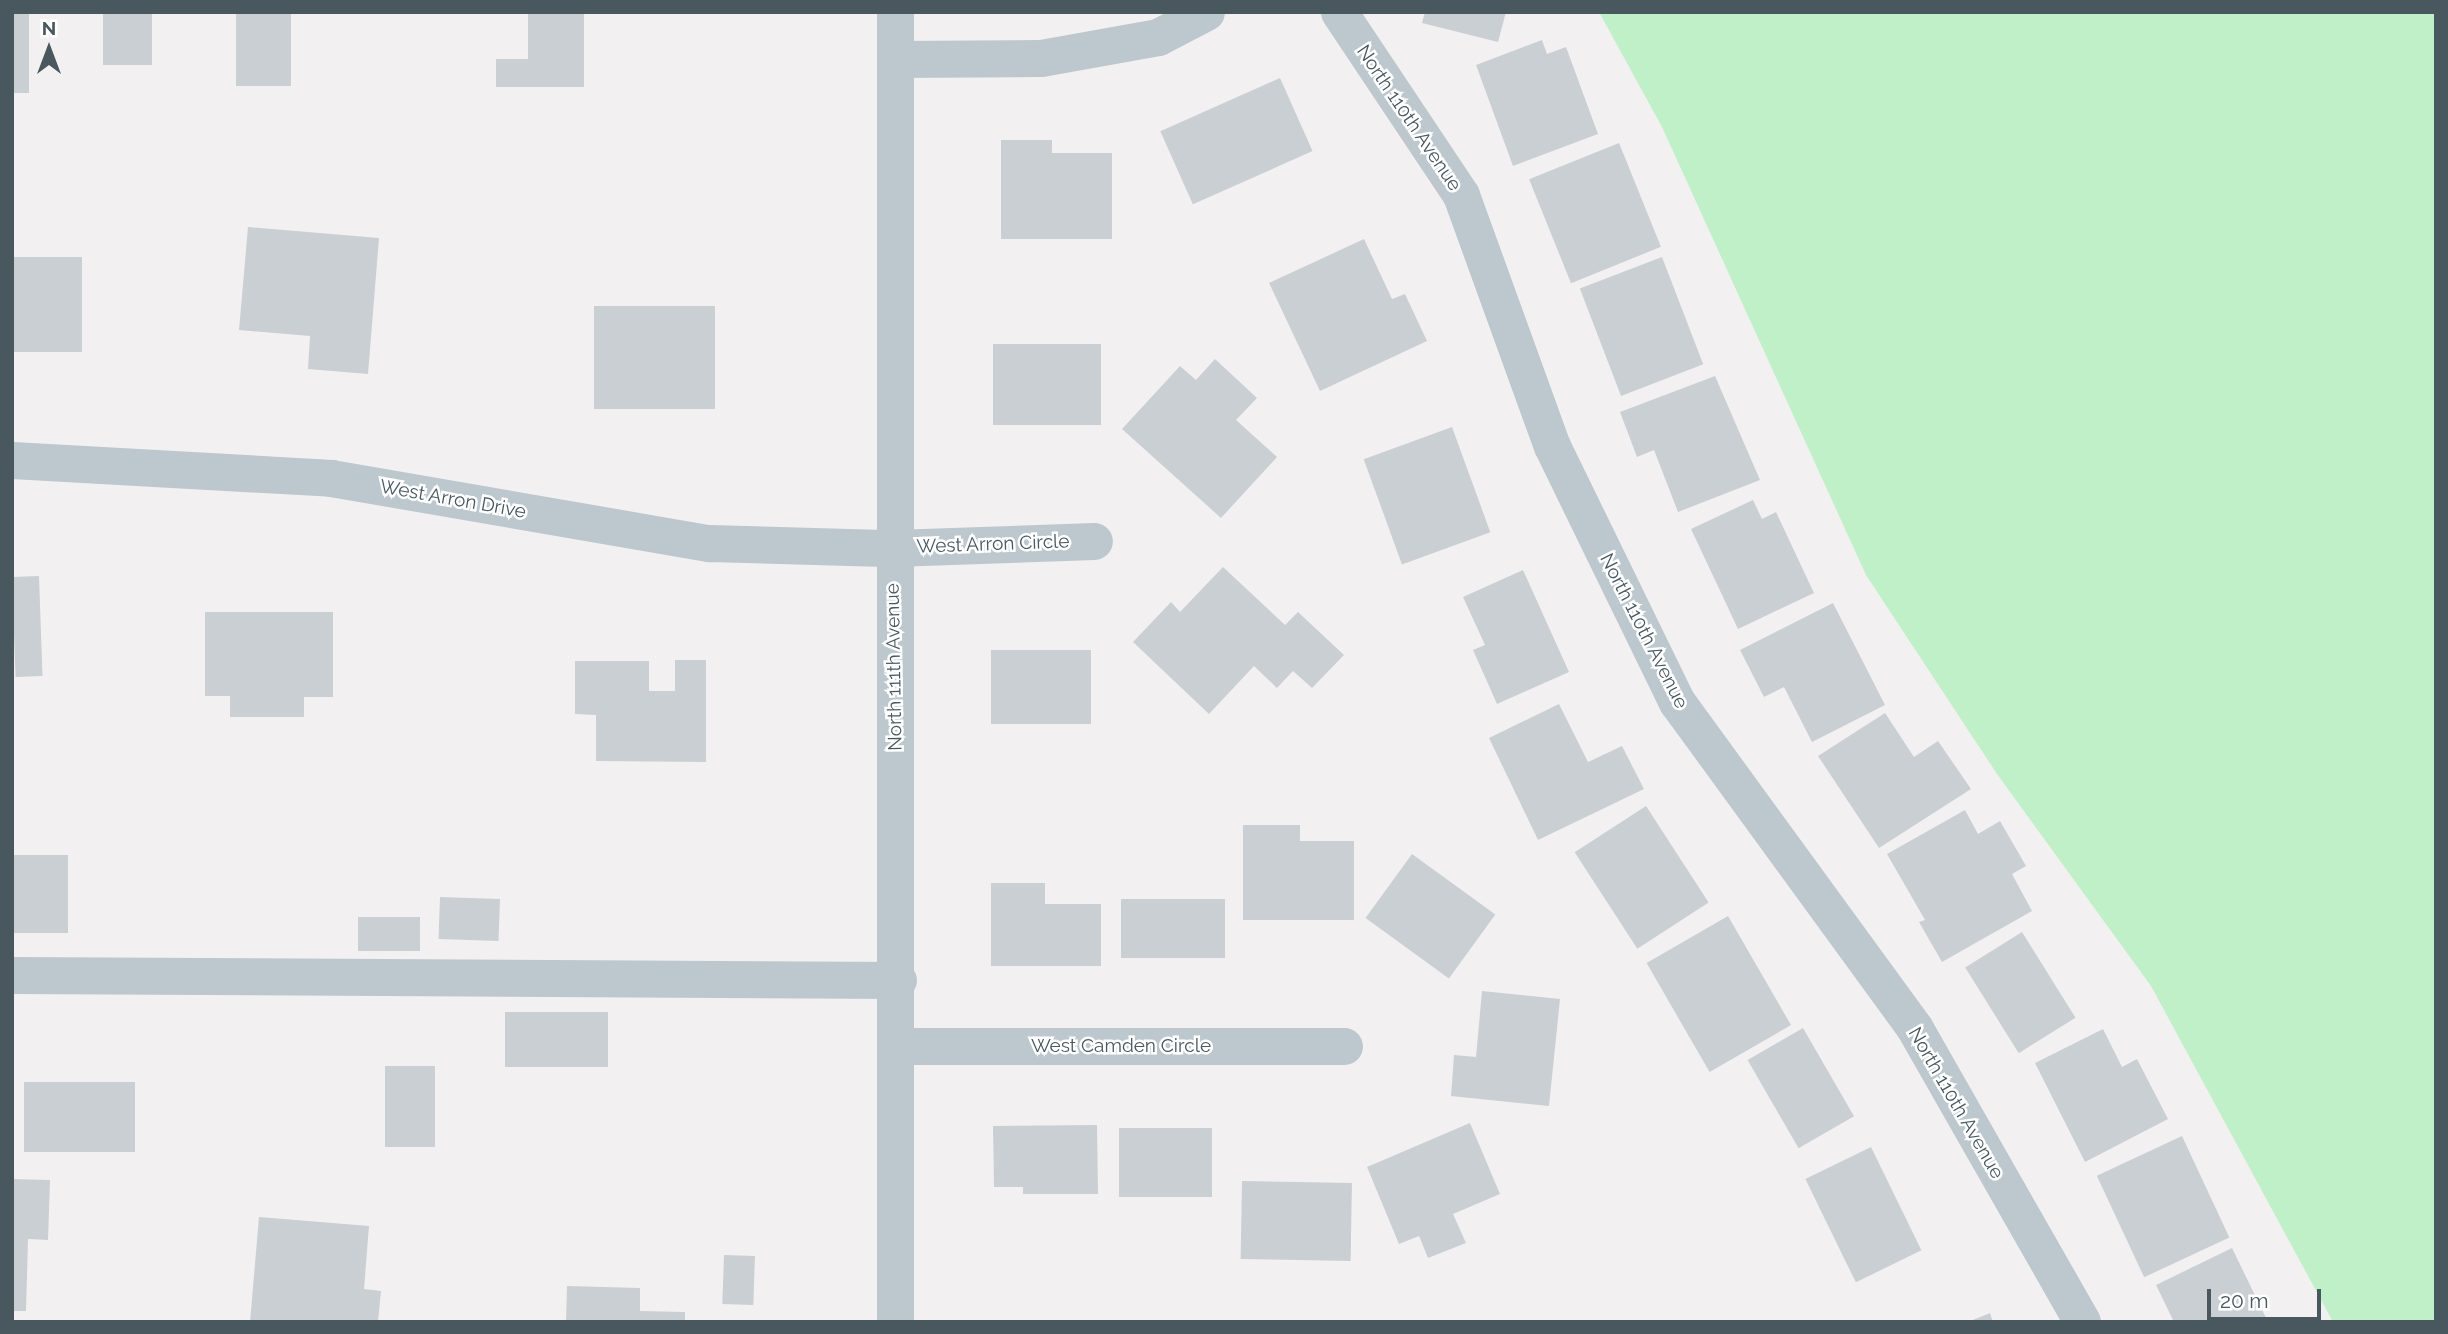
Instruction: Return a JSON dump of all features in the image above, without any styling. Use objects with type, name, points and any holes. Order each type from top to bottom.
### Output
[{"type":"street","name":"North 111th Avenue","points":[[895,12],[893,548],[898,981],[895,1322]]},
{"type":"street","points":[[895,59],[1041,58],[1158,37],[1206,12]]},
{"type":"street","name":"North 110th Avenue","points":[[1339,12],[1461,195],[1552,446],[1677,702],[1914,1027],[2082,1322]]},
{"type":"street","name":"West Arron Drive","points":[[12,460],[331,478],[709,543],[893,548]]},
{"type":"street","name":"West Arron Circle","points":[[893,548],[1094,541]]},
{"type":"street","points":[[12,975],[898,981]]},
{"type":"street","name":"West Camden Circle","points":[[898,1046],[1344,1046]]},
{"type":"green space","points":[[1599,12],[2436,12],[2436,1322],[2333,1322],[2151,986],[1997,774],[1866,575],[1662,127]]},
{"type":"building","points":[[103,12],[152,12],[152,65],[103,65]]},
{"type":"building","points":[[236,12],[291,12],[291,86],[236,86]]},
{"type":"building","points":[[528,12],[584,12],[584,87],[496,87],[496,59],[528,59]]},
{"type":"building","points":[[1425,12],[1506,12],[1498,42],[1422,23]]},
{"type":"building","points":[[12,14],[29,14],[29,93],[12,93]]},
{"type":"building","points":[[1542,40],[1547,54],[1566,47],[1598,134],[1513,166],[1476,65]]},
{"type":"building","points":[[1280,78],[1313,151],[1193,204],[1160,131]]},
{"type":"building","points":[[1001,140],[1052,140],[1052,153],[1112,153],[1112,239],[1001,239]]},
{"type":"building","points":[[1619,143],[1661,247],[1571,283],[1529,179]]},
{"type":"building","points":[[248,227],[379,238],[368,374],[308,369],[310,336],[239,330]]},
{"type":"building","points":[[1364,239],[1392,299],[1405,294],[1427,341],[1320,391],[1269,283]]},
{"type":"building","points":[[12,257],[82,257],[82,352],[12,352]]},
{"type":"building","points":[[1662,257],[1703,364],[1621,396],[1580,289]]},
{"type":"building","points":[[594,306],[715,306],[715,409],[594,409]]},
{"type":"building","points":[[993,344],[1101,344],[1101,425],[993,425]]},
{"type":"building","points":[[1215,359],[1257,398],[1236,420],[1277,457],[1221,518],[1122,429],[1180,366],[1196,380]]},
{"type":"building","points":[[1715,376],[1760,480],[1678,512],[1654,450],[1637,457],[1620,412]]},
{"type":"building","points":[[1452,427],[1490,532],[1402,564],[1364,459]]},
{"type":"building","points":[[1753,500],[1762,519],[1776,512],[1814,593],[1738,629],[1691,529]]},
{"type":"building","points":[[1223,567],[1285,625],[1298,612],[1344,655],[1312,688],[1293,671],[1277,688],[1254,666],[1209,714],[1133,642],[1171,602],[1180,612]]},
{"type":"building","points":[[1523,570],[1569,672],[1497,704],[1473,650],[1485,645],[1463,597]]},
{"type":"building","points":[[39,576],[42,676],[16,677],[12,577]]},
{"type":"building","points":[[1833,603],[1885,705],[1812,742],[1784,687],[1764,697],[1740,650]]},
{"type":"building","points":[[205,612],[333,612],[333,697],[304,697],[304,717],[230,717],[230,696],[205,696]]},
{"type":"building","points":[[991,650],[1091,650],[1091,724],[991,724]]},
{"type":"building","points":[[675,660],[706,660],[706,762],[596,761],[596,715],[575,714],[575,661],[649,661],[649,691],[675,691]]},
{"type":"building","points":[[1559,704],[1588,762],[1622,746],[1644,789],[1538,840],[1489,738]]},
{"type":"building","points":[[1885,713],[1914,757],[1938,741],[1971,789],[1879,848],[1818,756]]},
{"type":"building","points":[[1646,806],[1709,902],[1637,949],[1575,852]]},
{"type":"building","points":[[1965,810],[1978,834],[2000,821],[2026,866],[2012,874],[2032,911],[1942,962],[1919,922],[1925,920],[1887,854]]},
{"type":"building","points":[[1243,825],[1300,825],[1300,841],[1354,841],[1354,920],[1243,920]]},
{"type":"building","points":[[1412,854],[1495,915],[1449,978],[1366,918]]},
{"type":"building","points":[[12,855],[68,855],[68,933],[12,933]]},
{"type":"building","points":[[991,883],[1045,883],[1045,904],[1101,904],[1101,966],[991,966]]},
{"type":"building","points":[[440,897],[500,899],[498,941],[439,939]]},
{"type":"building","points":[[1121,899],[1225,899],[1225,958],[1121,958]]},
{"type":"building","points":[[1728,916],[1791,1025],[1710,1072],[1647,963]]},
{"type":"building","points":[[358,917],[420,917],[420,951],[358,951]]},
{"type":"building","points":[[2022,932],[2076,1018],[2019,1053],[1965,968]]},
{"type":"building","points":[[1482,991],[1560,999],[1549,1106],[1451,1096],[1454,1055],[1476,1057]]},
{"type":"building","points":[[505,1012],[608,1012],[608,1067],[505,1067]]},
{"type":"building","points":[[1803,1028],[1854,1116],[1799,1148],[1748,1060]]},
{"type":"building","points":[[2103,1029],[2122,1067],[2137,1059],[2168,1119],[2085,1162],[2035,1063]]},
{"type":"building","points":[[385,1066],[435,1066],[435,1147],[385,1147]]},
{"type":"building","points":[[24,1082],[135,1082],[135,1152],[24,1152]]},
{"type":"building","points":[[1470,1123],[1500,1194],[1453,1214],[1466,1243],[1428,1258],[1419,1236],[1399,1244],[1367,1167]]},
{"type":"building","points":[[1097,1125],[1098,1194],[1023,1194],[1023,1187],[994,1187],[993,1126]]},
{"type":"building","points":[[1119,1128],[1212,1128],[1212,1197],[1119,1197]]},
{"type":"building","points":[[2182,1136],[2229,1238],[2144,1277],[2097,1176]]},
{"type":"building","points":[[1871,1147],[1921,1250],[1856,1282],[1805,1179]]},
{"type":"building","points":[[12,1179],[50,1180],[48,1240],[28,1239],[26,1311],[12,1311]]},
{"type":"building","points":[[1242,1181],[1352,1183],[1351,1261],[1241,1259]]},
{"type":"building","points":[[259,1217],[369,1226],[364,1289],[381,1291],[378,1322],[250,1322]]},
{"type":"building","points":[[2232,1248],[2268,1322],[2174,1322],[2156,1285]]},
{"type":"building","points":[[724,1255],[755,1256],[753,1305],[722,1304]]},
{"type":"building","points":[[567,1286],[640,1288],[640,1311],[685,1312],[685,1322],[566,1322]]},
{"type":"building","points":[[1990,1313],[1993,1322],[1968,1322]]}]
